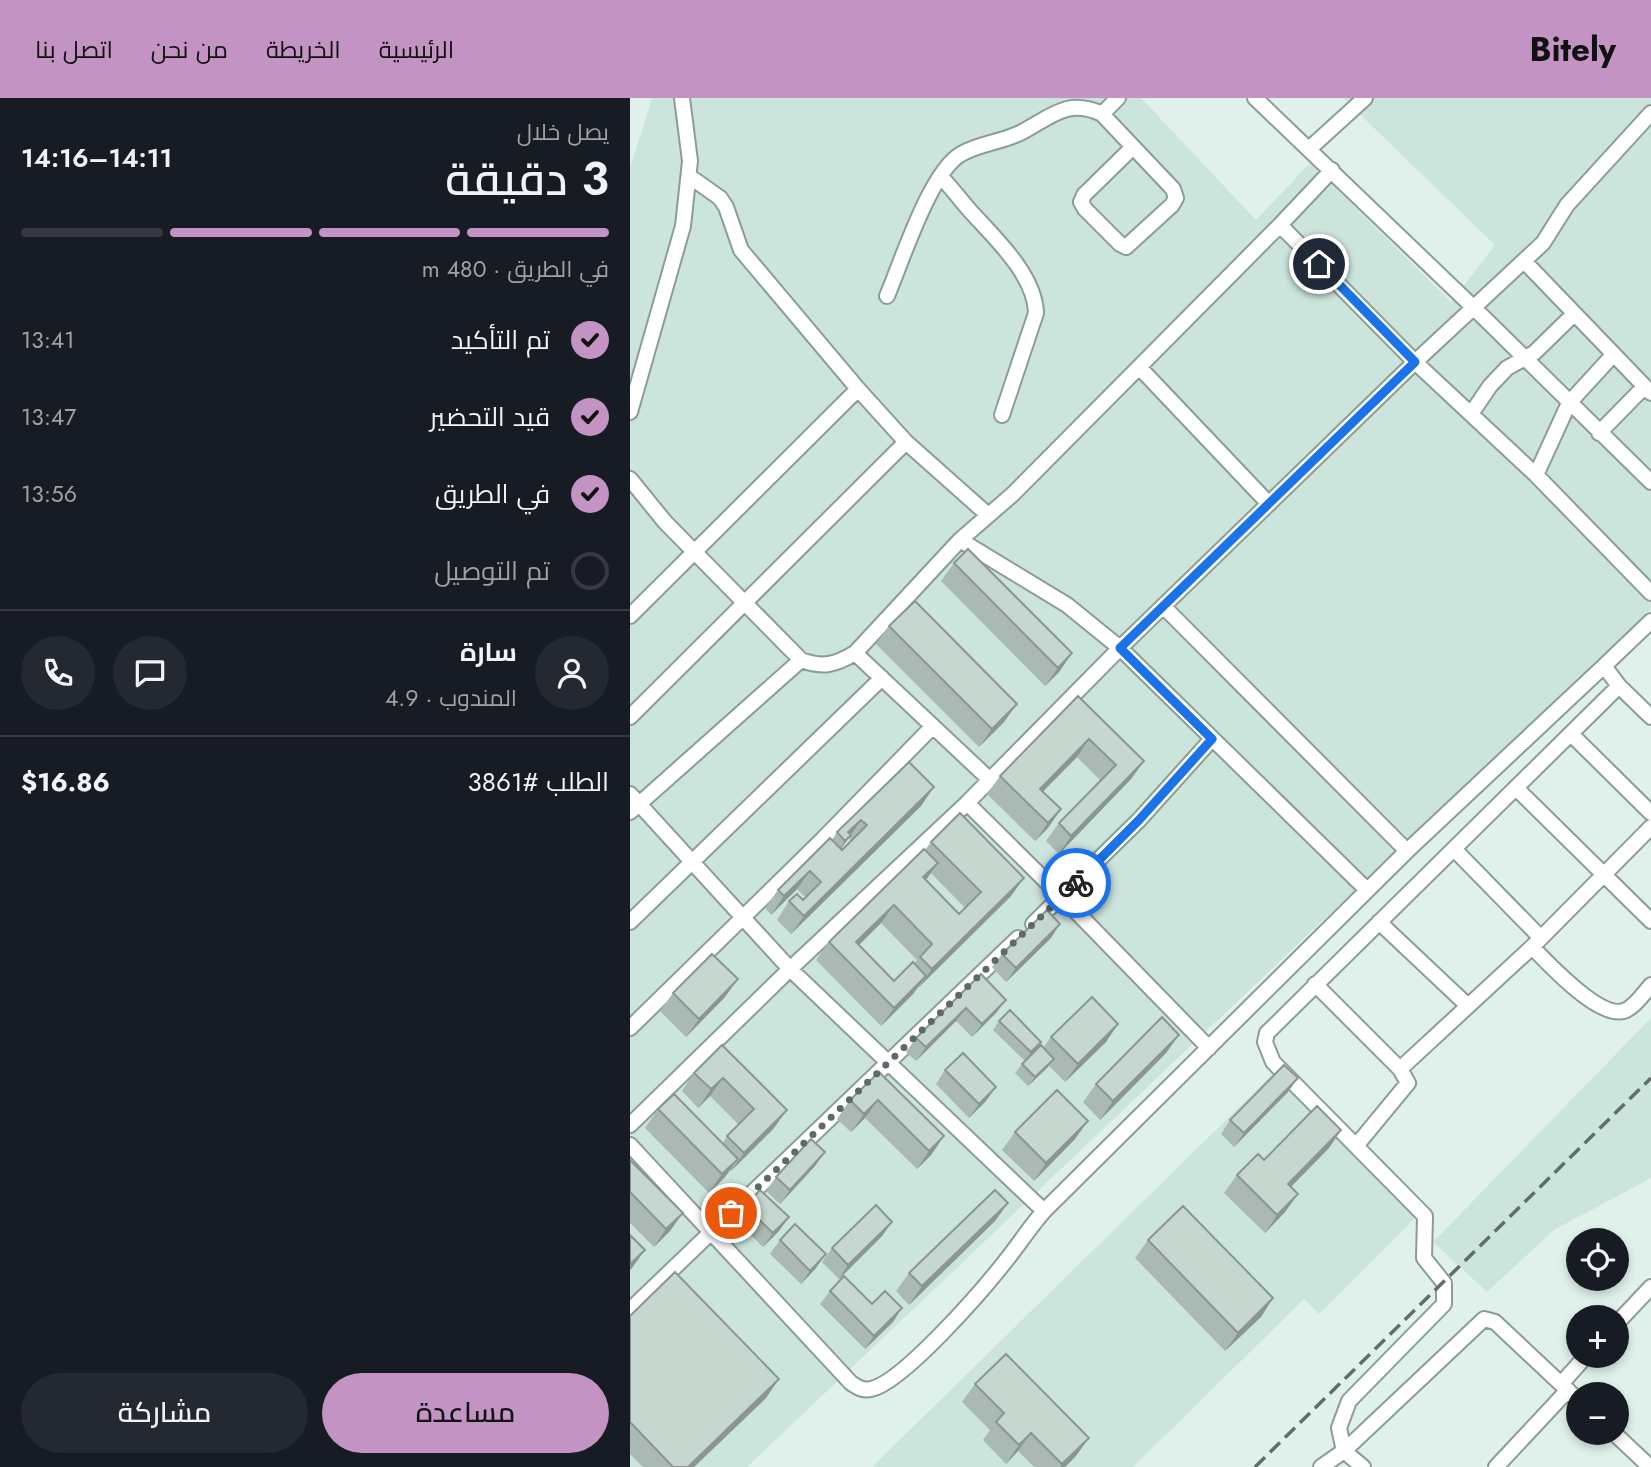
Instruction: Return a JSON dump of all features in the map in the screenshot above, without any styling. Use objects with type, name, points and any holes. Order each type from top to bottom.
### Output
[{"type":"street","points":[[630,412],[682,226],[690,176],[687,123],[682,98]]},
{"type":"street","points":[[1102,114],[1118,98]]},
{"type":"street","points":[[1255,98],[1651,482]]},
{"type":"street","points":[[1309,149],[1365,98]]},
{"type":"street","points":[[887,296],[927,200],[949,163],[963,153],[1020,133],[1060,106],[1077,102],[1091,106],[1102,114],[1133,147],[1172,189],[1176,198],[1172,205],[1126,247],[1120,244],[1081,202],[1084,195],[1133,147]]},
{"type":"street","points":[[630,1125],[790,968],[967,803],[1120,648],[1415,362],[1543,243],[1567,205],[1651,113]]},
{"type":"street","points":[[630,479],[693,551],[802,660],[818,666],[843,660],[855,653],[960,540],[1013,494],[1332,170]]},
{"type":"street","points":[[690,176],[720,198],[726,207],[741,250],[858,389],[906,442],[988,514]]},
{"type":"street","points":[[941,177],[1006,249],[1036,301],[1036,313],[1002,415]]},
{"type":"street","points":[[1280,225],[1415,362],[1536,475],[1651,593]]},
{"type":"street","points":[[1524,261],[1648,390],[1599,433]]},
{"type":"street","points":[[1471,414],[1490,386],[1507,368],[1534,354],[1574,314]]},
{"type":"street","points":[[1536,475],[1569,403],[1614,355]]},
{"type":"street","points":[[1139,367],[1269,504]]},
{"type":"street","points":[[630,616],[858,389]]},
{"type":"street","points":[[630,717],[906,442]]},
{"type":"street","points":[[960,540],[1068,605],[1120,648],[1367,890]]},
{"type":"street","points":[[1163,606],[1407,850]]},
{"type":"street","points":[[630,1145],[851,1383],[860,1389],[871,1389],[889,1381],[935,1341],[1005,1263],[1044,1211],[1407,850],[1651,621]]},
{"type":"street","points":[[855,653],[989,779]]},
{"type":"street","points":[[802,660],[633,803],[692,861],[790,968],[1044,1211]]},
{"type":"street","points":[[1604,666],[1619,686],[1651,717]]},
{"type":"street","points":[[630,922],[882,678]]},
{"type":"street","points":[[1363,1467],[1344,1451],[1339,1428],[1349,1401],[1444,1304],[1444,1283],[1424,1258],[1424,1216],[1273,1062],[1265,1042],[1267,1033],[1619,686]]},
{"type":"street","points":[[630,1028],[823,839],[933,726]]},
{"type":"street","points":[[1572,734],[1651,813]]},
{"type":"street","points":[[630,1310],[1062,897],[1139,820],[1212,739]]},
{"type":"street","points":[[1516,788],[1651,921]]},
{"type":"street","points":[[967,803],[1209,1048]]},
{"type":"street","points":[[1400,1069],[1536,942],[1651,827]]},
{"type":"street","points":[[1454,849],[1536,942],[1567,982],[1600,1006],[1617,1013],[1628,1010],[1651,985]]},
{"type":"street","points":[[1379,922],[1467,1005]]},
{"type":"street","points":[[1315,984],[1400,1069],[1408,1083],[1356,1146]]},
{"type":"street","points":[[1629,1310],[1651,1287]]},
{"type":"street","points":[[1321,1467],[1344,1451],[1484,1319],[1494,1322],[1566,1388]]},
{"type":"street","points":[[1499,1466],[1566,1394]]},
{"type":"street","points":[[1627,1445],[1650,1467]]},
{"type":"shaded area","points":[[652,98],[1141,98],[1256,220],[1310,163],[1451,302],[1495,245],[1343,98],[1651,98],[1651,609],[747,1467],[630,1467],[630,169]]},
{"type":"shaded area","points":[[1651,1018],[1651,1178],[1554,1230],[1487,1292],[1433,1242]]},
{"type":"shaded area","points":[[1274,1073],[1416,1217],[1319,1314],[1304,1299],[1133,1467],[872,1467]]},
{"type":"building","points":[[968,549],[1072,653],[1058,668],[954,563]]},
{"type":"building","points":[[915,601],[1017,704],[992,729],[889,626]]},
{"type":"building","points":[[1078,696],[1144,761],[1071,836],[1059,823],[1116,765],[1089,739],[1040,789],[1061,809],[1048,823],[1000,776]]},
{"type":"building","points":[[909,762],[934,787],[804,916],[789,901],[797,894],[803,900],[821,882],[810,871],[784,896],[778,890],[830,838],[842,850],[867,825],[861,820],[848,832],[851,835],[845,841],[837,832]]},
{"type":"building","points":[[960,813],[1024,878],[932,969],[920,957],[932,944],[894,905],[856,942],[894,981],[913,962],[926,976],[894,1008],[829,942],[924,849],[938,863],[923,877],[959,914],[981,892],[931,842]]},
{"type":"building","points":[[1047,910],[1060,924],[1016,968],[1002,954]]},
{"type":"building","points":[[712,954],[738,979],[699,1019],[673,993]]},
{"type":"building","points":[[981,974],[1006,1000],[982,1024],[966,1008],[926,1047],[916,1038]]},
{"type":"building","points":[[1092,997],[1118,1024],[1078,1064],[1051,1037]]},
{"type":"building","points":[[1010,1010],[1041,1042],[1031,1052],[999,1021]]},
{"type":"building","points":[[1162,1017],[1179,1035],[1113,1101],[1096,1084]]},
{"type":"building","points":[[722,1045],[787,1110],[744,1153],[727,1136],[754,1109],[723,1078],[711,1089],[694,1073]]},
{"type":"building","points":[[1041,1045],[1054,1059],[1035,1077],[1022,1064]]},
{"type":"building","points":[[963,1053],[996,1087],[979,1104],[945,1070]]},
{"type":"building","points":[[1284,1065],[1298,1078],[1244,1133],[1230,1120]]},
{"type":"building","points":[[879,1072],[944,1136],[929,1151],[878,1100],[864,1114],[850,1100]]},
{"type":"building","points":[[1057,1090],[1088,1121],[1046,1163],[1015,1132]]},
{"type":"building","points":[[674,1094],[738,1159],[722,1174],[658,1109]]},
{"type":"building","points":[[1317,1106],[1341,1130],[1288,1184],[1298,1194],[1277,1215],[1237,1175],[1258,1154],[1264,1160]]},
{"type":"building","points":[[811,1139],[825,1152],[790,1190],[776,1177]]},
{"type":"building","points":[[630,1160],[683,1213],[666,1229],[630,1192]]},
{"type":"building","points":[[760,1190],[789,1217],[773,1233],[745,1206]]},
{"type":"building","points":[[995,1190],[1008,1203],[922,1286],[909,1273]]},
{"type":"building","points":[[876,1205],[892,1222],[848,1265],[832,1248]]},
{"type":"building","points":[[1183,1206],[1273,1298],[1238,1333],[1148,1240]]},
{"type":"building","points":[[795,1224],[826,1254],[810,1271],[780,1240]]},
{"type":"building","points":[[630,1235],[645,1250],[630,1264]]},
{"type":"building","points":[[675,1272],[779,1379],[688,1467],[673,1467],[630,1422],[630,1316]]},
{"type":"building","points":[[844,1276],[872,1304],[885,1291],[902,1308],[874,1336],[830,1291]]},
{"type":"building","points":[[1006,1354],[1089,1438],[1062,1464],[1031,1433],[1019,1445],[996,1422],[1004,1413],[975,1384]]},
{"type":"railway","points":[[1255,1467],[1651,1078]]},
{"type":"way so far","points":[[731,1213],[1076,883]]},
{"type":"route","points":[[1076,883],[1139,820],[1212,739],[1120,648],[1415,362],[1319,264]]}]
